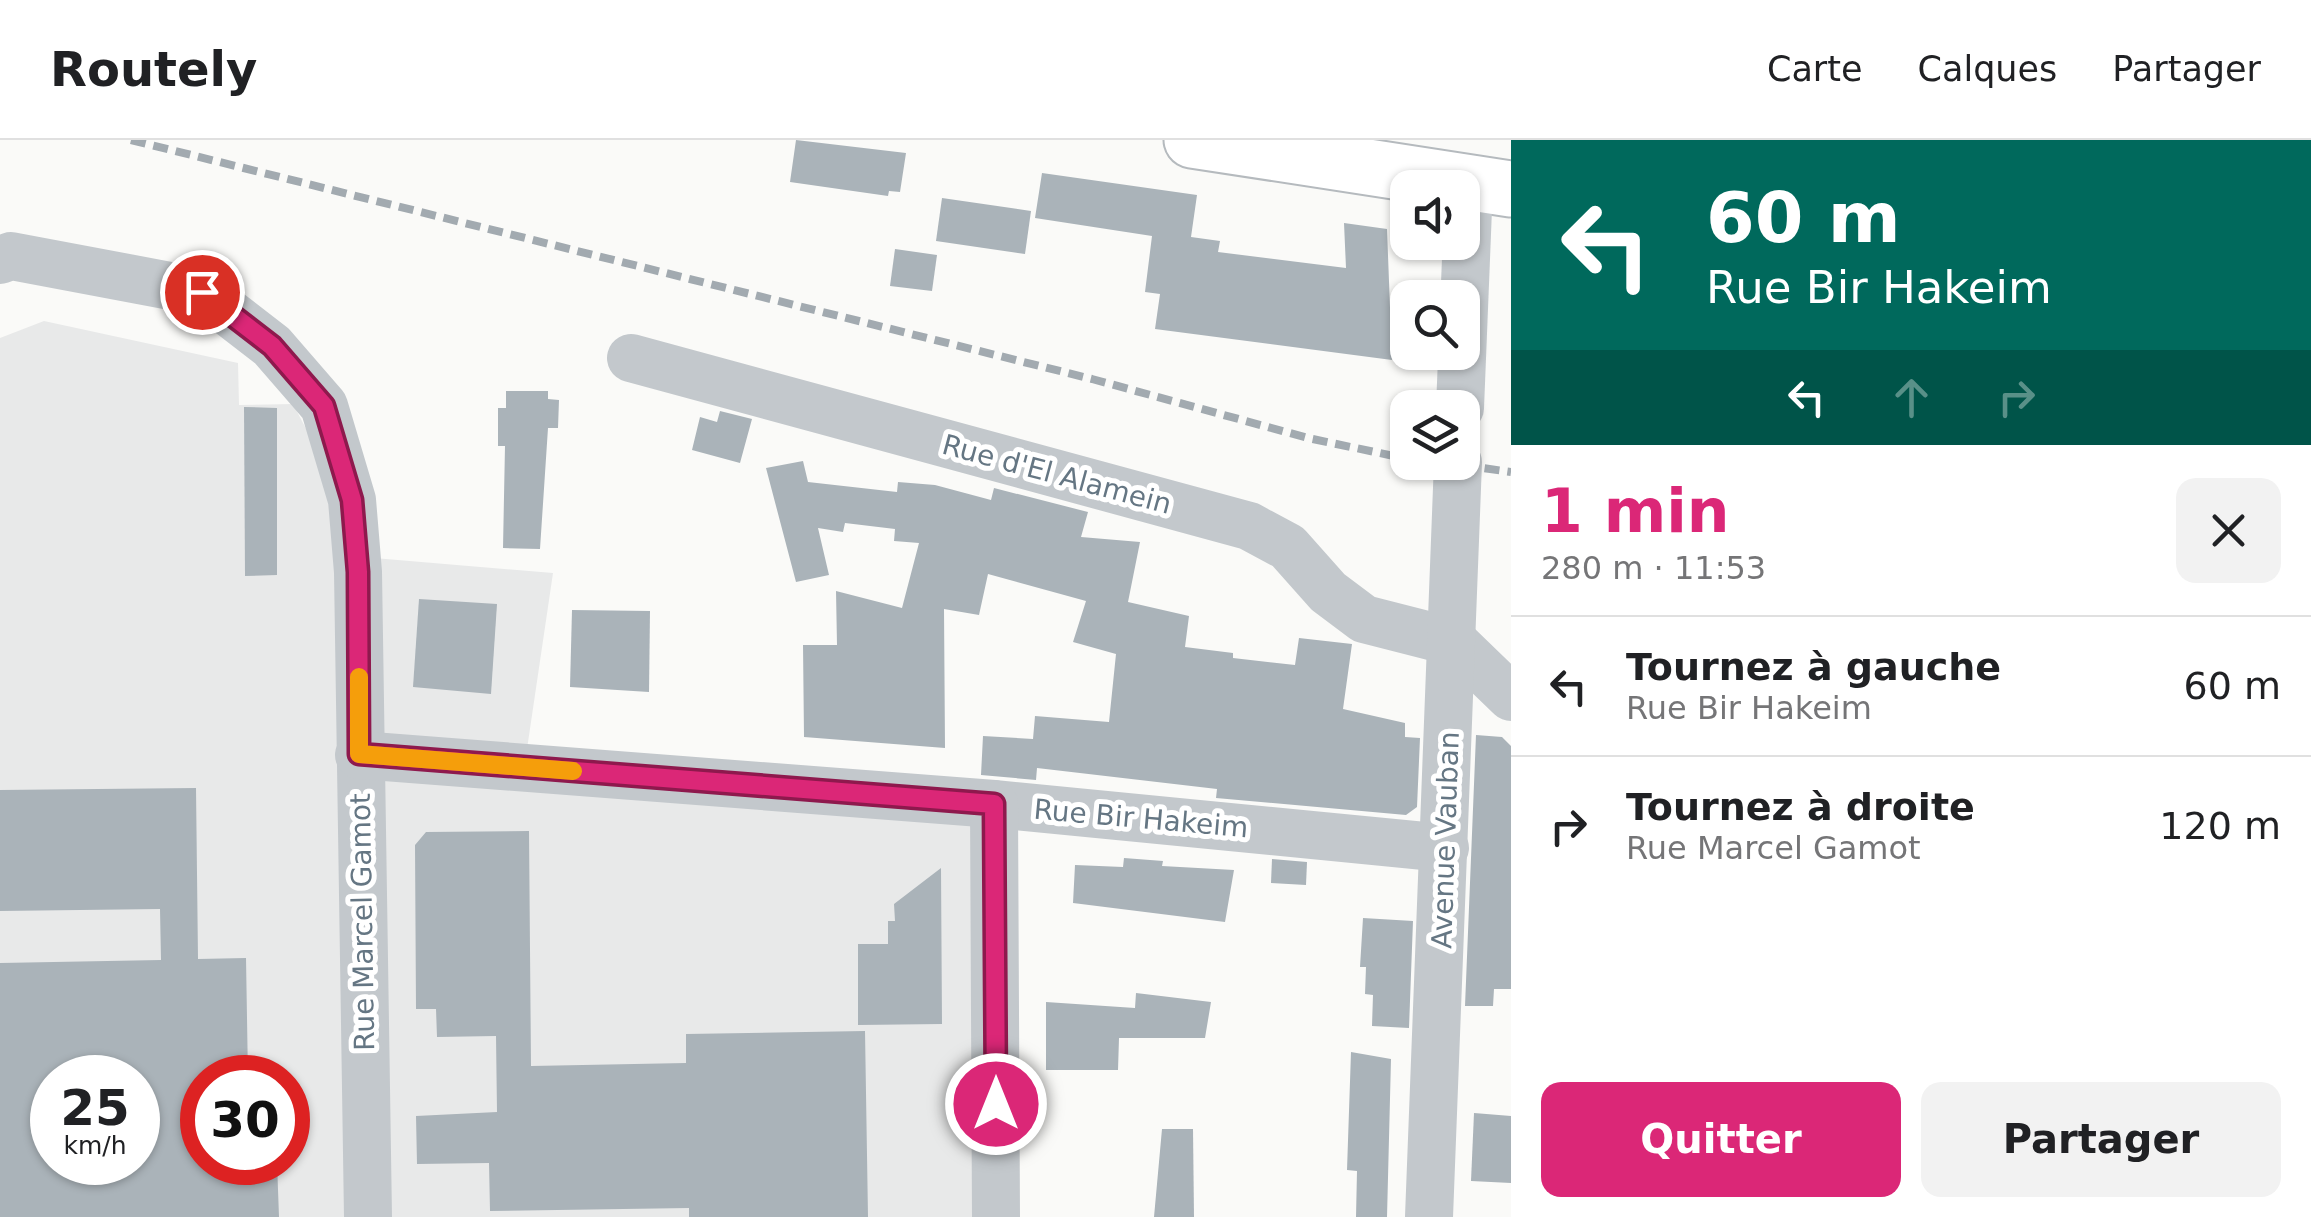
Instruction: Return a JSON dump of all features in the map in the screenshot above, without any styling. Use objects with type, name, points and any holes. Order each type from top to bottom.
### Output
[{"type":"main road","points":[[1192,140],[1490,186]]},
{"type":"street","points":[[1462,390],[1490,186]]},
{"type":"street","name":"Rue Marcel Gamot","points":[[0,260],[11,256],[202,292],[272,346],[324,406],[352,500],[358,572],[368,1217]]},
{"type":"street","name":"Rue d'El Alamein","points":[[631,358],[1249,526],[1288,547],[1328,592],[1364,619],[1454,642]]},
{"type":"street","name":"Avenue Vauban","points":[[1428,1217],[1458,480]]},
{"type":"street","points":[[1454,642],[1511,697]]},
{"type":"street","name":"Rue Bir Hakeim","points":[[359,754],[994,804],[1445,848]]},
{"type":"street","points":[[994,804],[996,1217]]},
{"type":"shaded area","points":[[44,321],[238,363],[239,405],[293,404],[374,558],[553,573],[527,749],[1007,786],[997,1217],[0,1217],[0,338]]},
{"type":"building","points":[[796,140],[906,153],[900,192],[889,191],[888,196],[790,182]]},
{"type":"building","points":[[1042,173],[1197,195],[1191,237],[1220,241],[1218,252],[1346,268],[1344,223],[1387,229],[1390,360],[1155,329],[1160,294],[1145,292],[1152,236],[1035,218]]},
{"type":"building","points":[[942,198],[1031,211],[1025,254],[936,241]]},
{"type":"building","points":[[895,249],[937,255],[932,291],[890,286]]},
{"type":"building","points":[[506,391],[548,391],[548,399],[559,400],[558,428],[548,428],[540,549],[503,548],[505,446],[498,446],[498,408],[506,408]]},
{"type":"building","points":[[244,407],[277,408],[277,575],[245,576]]},
{"type":"building","points":[[720,411],[752,419],[740,463],[692,450],[700,417],[717,422]]},
{"type":"building","points":[[803,461],[808,482],[897,492],[898,482],[935,485],[991,500],[994,488],[1088,512],[1081,537],[1140,542],[1128,602],[1189,616],[1185,647],[1233,653],[1233,658],[1295,665],[1299,638],[1352,644],[1343,709],[1405,723],[1405,737],[1420,738],[1417,807],[1406,815],[1216,798],[1217,789],[1037,768],[1036,780],[981,775],[983,736],[1033,739],[1035,716],[1109,722],[1116,654],[1073,642],[1086,601],[988,574],[979,615],[944,609],[945,748],[804,737],[803,645],[837,645],[836,591],[902,608],[919,543],[894,541],[895,529],[845,523],[843,532],[818,528],[829,575],[796,582],[766,468]]},
{"type":"building","points":[[419,599],[497,604],[491,694],[413,687]]},
{"type":"building","points":[[572,610],[650,611],[649,692],[570,687]]},
{"type":"building","points":[[1476,735],[1502,737],[1511,746],[1511,989],[1494,989],[1493,1006],[1465,1006]]},
{"type":"building","points":[[196,788],[198,959],[246,958],[248,1055],[180,1055],[180,1185],[278,1185],[279,1217],[0,1217],[0,963],[161,960],[160,909],[0,911],[0,790]]},
{"type":"building","points":[[529,831],[531,1066],[686,1063],[686,1034],[865,1031],[868,1217],[689,1217],[689,1208],[490,1211],[489,1163],[417,1164],[416,1116],[497,1112],[496,1036],[437,1037],[436,1009],[416,1009],[415,845],[426,832]]},
{"type":"building","points":[[1124,858],[1163,861],[1162,866],[1234,870],[1225,922],[1073,903],[1075,865],[1123,867]]},
{"type":"building","points":[[1272,859],[1307,862],[1306,885],[1271,883]]},
{"type":"building","points":[[941,868],[942,1024],[858,1025],[858,944],[888,944],[888,921],[895,921],[894,904]]},
{"type":"building","points":[[1363,918],[1413,921],[1409,1028],[1372,1026],[1373,995],[1365,994],[1366,967],[1360,967]]},
{"type":"building","points":[[1136,993],[1211,1002],[1205,1038],[1119,1038],[1118,1070],[1046,1070],[1046,1002],[1135,1008]]},
{"type":"building","points":[[1351,1052],[1391,1059],[1387,1217],[1356,1217],[1357,1171],[1347,1170]]},
{"type":"building","points":[[1474,1113],[1511,1116],[1511,1183],[1471,1181]]},
{"type":"building","points":[[1162,1129],[1193,1129],[1194,1217],[1154,1217]]},
{"type":"railway","points":[[131,140],[1092,379],[1308,438],[1390,455]]},
{"type":"railway","points":[[1480,468],[1511,472]]},
{"type":"slow traffic","points":[[359,677],[359,754],[573,771]]},
{"type":"route","points":[[202,292],[272,346],[324,406],[352,500],[358,572],[359,754],[994,804],[996,1104]]}]
